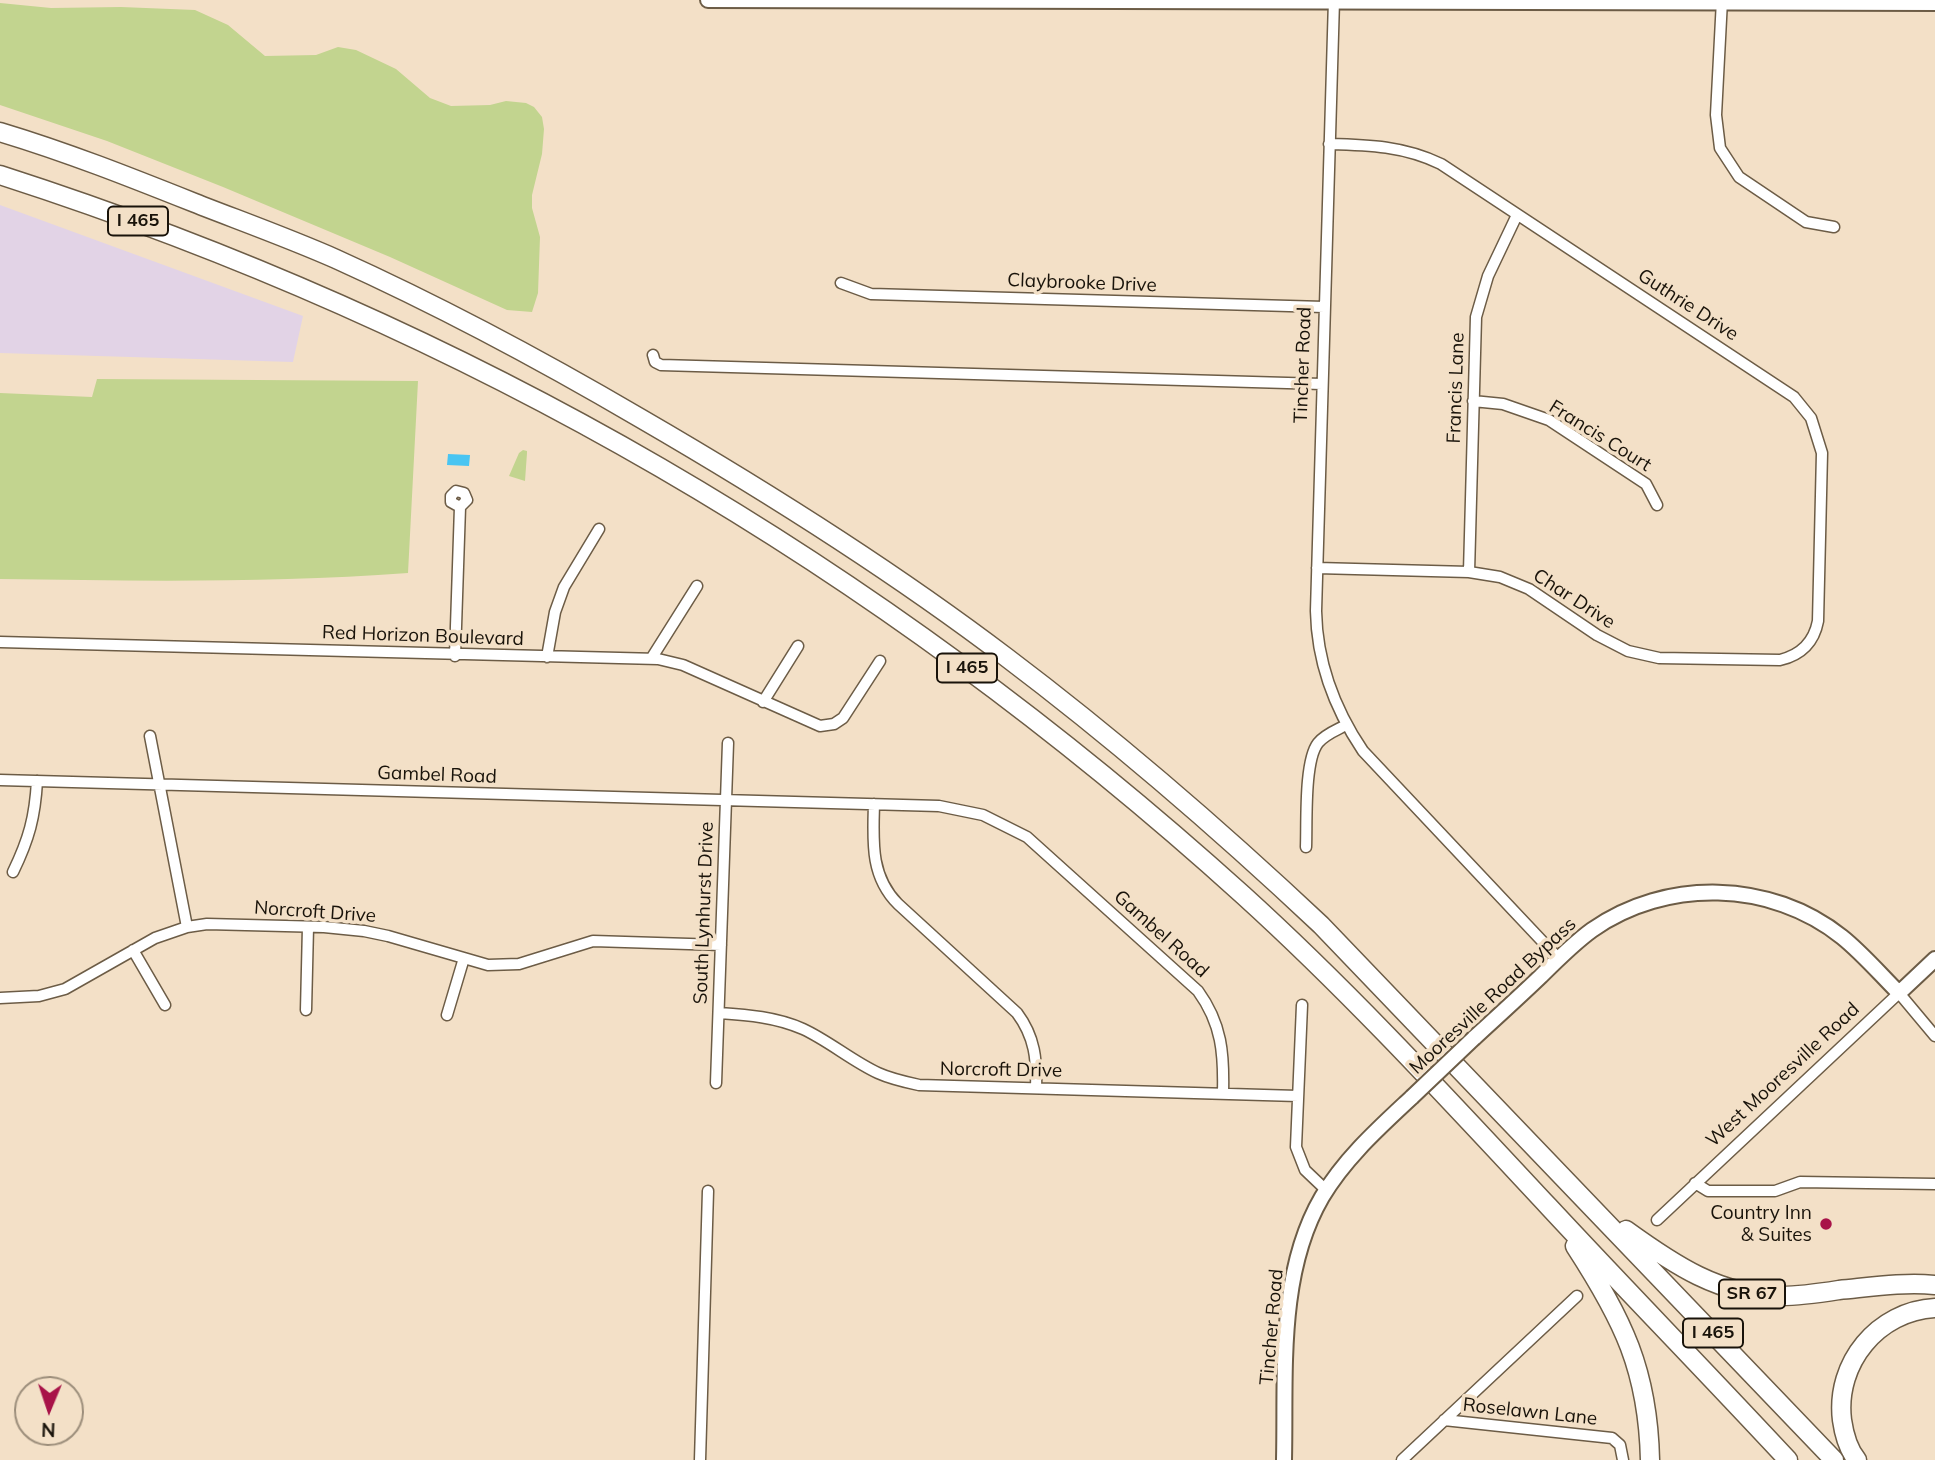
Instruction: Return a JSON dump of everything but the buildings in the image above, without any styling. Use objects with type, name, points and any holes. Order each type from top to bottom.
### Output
[{"type":"highway","name":"I 465","points":[[0,132],[120,172],[287,238],[426,302],[576,381],[723,466],[866,558],[1024,670],[1139,762],[1223,834],[1321,925],[1372,975],[1834,1460]]},
{"type":"highway","name":"I 465","points":[[0,175],[89,204],[216,251],[457,357],[608,436],[706,493],[847,583],[916,631],[1117,785],[1200,857],[1350,997],[1788,1460]]},
{"type":"highway","name":"SR 67","points":[[1592,1206],[1676,1265],[1733,1290],[1781,1296],[1906,1283],[1935,1285]]},
{"type":"highway","points":[[1552,1210],[1609,1299],[1629,1340],[1645,1399],[1650,1460]]},
{"type":"highway","points":[[1857,1460],[1847,1442],[1841,1410],[1842,1392],[1855,1356],[1876,1331],[1891,1320],[1908,1313],[1935,1308]]},
{"type":"main road","points":[[708,0],[1935,3]]},
{"type":"main road","name":"Mooresville Road Bypass","points":[[1326,1190],[1357,1151],[1559,959],[1602,923],[1652,901],[1700,892],[1743,894],[1775,901],[1819,921],[1850,944],[1899,993]]},
{"type":"main road","name":"West Mooresville Road","points":[[1899,993],[1935,959]]},
{"type":"main road","name":"Tincher Road","points":[[1284,1460],[1291,1293],[1305,1233],[1326,1190]]},
{"type":"street","name":"Tincher Road","points":[[1334,1],[1317,568],[1316,622],[1319,651],[1330,689],[1346,725],[1374,764],[1559,959]]},
{"type":"street","points":[[1722,1],[1716,116],[1720,148],[1739,177],[1806,222],[1834,227]]},
{"type":"street","name":"Guthrie Drive","points":[[1329,144],[1385,146],[1419,154],[1441,164],[1794,397],[1808,415],[1819,440],[1822,466],[1818,621],[1807,646]]},
{"type":"street","name":"Francis Lane","points":[[1469,572],[1476,317],[1488,276],[1517,215]]},
{"type":"street","name":"Claybrooke Drive","points":[[841,283],[871,295],[1324,307]]},
{"type":"street","points":[[653,355],[661,365],[1322,384]]},
{"type":"street","name":"Francis Court","points":[[1472,401],[1503,404],[1549,420],[1646,484],[1657,505]]},
{"type":"street","points":[[455,656],[460,507]]},
{"type":"street","points":[[547,657],[555,612],[564,587],[599,529]]},
{"type":"street","name":"Char Drive","points":[[1317,568],[1469,572],[1500,577],[1529,589],[1612,644],[1650,657],[1780,660],[1791,657],[1807,646]]},
{"type":"street","points":[[651,659],[697,586]]},
{"type":"street","name":"Red Horizon Boulevard","points":[[0,642],[672,661],[815,724],[832,725],[844,718],[880,661]]},
{"type":"street","points":[[763,702],[798,646]]},
{"type":"street","points":[[1306,847],[1311,757],[1323,737],[1346,725]]},
{"type":"street","points":[[150,736],[187,927]]},
{"type":"street","name":"South Lynhurst Drive","points":[[716,1083],[728,743]]},
{"type":"street","name":"Gambel Road","points":[[0,780],[939,806],[983,815],[1027,837],[1198,990],[1220,1032],[1224,1060],[1223,1094]]},
{"type":"street","points":[[13,872],[31,832],[37,781]]},
{"type":"street","points":[[874,804],[873,853],[878,875],[886,891],[1017,1013],[1029,1032],[1035,1049],[1036,1088]]},
{"type":"street","name":"Norcroft Drive","points":[[0,998],[39,996],[65,989],[155,937],[187,927],[213,924],[308,927],[380,934],[488,965],[519,964],[579,944],[598,941],[721,945]]},
{"type":"street","points":[[306,1010],[308,927]]},
{"type":"street","points":[[133,950],[166,1005]]},
{"type":"street","points":[[447,1016],[464,958]]},
{"type":"street","points":[[1899,993],[1935,1036]]},
{"type":"street","name":"West Mooresville Road","points":[[1657,1220],[1899,993]]},
{"type":"street","points":[[1302,1005],[1296,1143],[1298,1156],[1310,1177],[1326,1190]]},
{"type":"street","name":"Norcroft Drive","points":[[719,1013],[764,1017],[799,1027],[877,1072],[897,1080],[928,1086],[1298,1096]]},
{"type":"street","points":[[1695,1183],[1708,1191],[1775,1191],[1800,1182],[1935,1184]]},
{"type":"street","points":[[700,1460],[708,1191]]},
{"type":"street","points":[[1402,1460],[1577,1296]]},
{"type":"street","name":"Roselawn Lane","points":[[1444,1420],[1612,1438],[1620,1445],[1623,1460]]},
{"type":"shaded area","points":[[0,205],[303,316],[293,362],[0,353]]},
{"type":"green space","points":[[0,3],[51,8],[195,10],[228,25],[265,56],[316,55],[338,47],[356,50],[396,69],[430,98],[451,106],[490,105],[506,101],[526,103],[534,107],[542,117],[544,129],[542,154],[532,195],[532,208],[540,237],[538,293],[532,312],[507,310],[390,257],[223,187],[107,141],[0,105]]},
{"type":"green space","points":[[97,379],[418,381],[408,573],[255,580],[0,579],[0,393],[92,397]]},
{"type":"green space","points":[[523,450],[527,451],[525,481],[509,476]]},
{"type":"water","points":[[448,454],[470,455],[469,466],[447,465]]},
{"type":"place","name":"Country Inn & Suites","points":[[1826,1224]]}]
